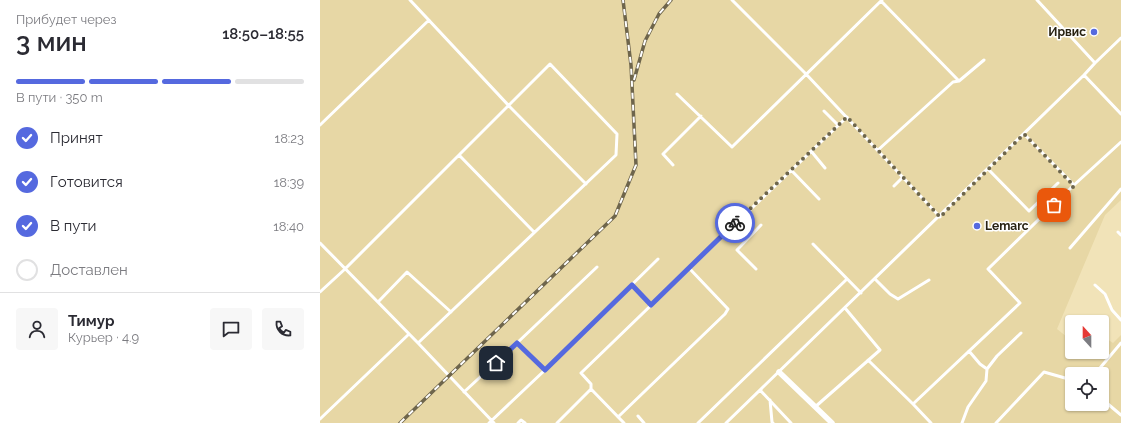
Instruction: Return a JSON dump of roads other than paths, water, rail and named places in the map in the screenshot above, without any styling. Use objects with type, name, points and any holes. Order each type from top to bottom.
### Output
[{"type":"street","points":[[779,372],[832,423]]},
{"type":"lane","points":[[410,0],[509,106],[586,184]]},
{"type":"lane","points":[[732,0],[806,74],[940,217]]},
{"type":"lane","points":[[1037,0],[1094,63]]},
{"type":"lane","points":[[677,94],[732,147],[881,1],[959,81]]},
{"type":"lane","points":[[320,125],[429,20]]},
{"type":"lane","points":[[726,423],[940,217],[1084,75],[1094,63],[1121,38]]},
{"type":"lane","points":[[878,151],[953,82],[959,81],[984,60]]},
{"type":"lane","points":[[320,292],[345,269],[550,64],[617,134],[616,155],[418,343]]},
{"type":"lane","points":[[1084,75],[1121,114]]},
{"type":"lane","points":[[824,111],[838,125]]},
{"type":"lane","points":[[673,165],[663,154],[701,116]]},
{"type":"lane","points":[[624,423],[591,389],[591,384],[581,373],[847,117]]},
{"type":"lane","points":[[1024,134],[1074,186]]},
{"type":"lane","points":[[913,404],[1020,303],[988,269],[1121,142]]},
{"type":"lane","points":[[811,151],[825,168]]},
{"type":"lane","points":[[459,155],[534,232]]},
{"type":"lane","points":[[988,169],[1029,211],[1058,183]]},
{"type":"lane","points":[[791,170],[818,200]]},
{"type":"lane","points":[[894,186],[903,177]]},
{"type":"lane","points":[[1070,248],[1121,189]]},
{"type":"lane","points":[[756,269],[737,250],[760,225]]},
{"type":"lane","points":[[731,228],[744,241]]},
{"type":"lane","points":[[1118,232],[1121,235]]},
{"type":"lane","points":[[320,243],[418,343],[491,422],[658,259]]},
{"type":"lane","points":[[813,244],[861,293]]},
{"type":"lane","points":[[464,392],[597,267]]},
{"type":"lane","points":[[618,417],[725,314],[728,309],[690,268]]},
{"type":"lane","points":[[378,302],[407,272],[451,312]]},
{"type":"lane","points":[[698,423],[847,278]]},
{"type":"lane","points":[[875,279],[890,294],[898,299],[929,280]]},
{"type":"lane","points":[[632,285],[651,305]]},
{"type":"lane","points":[[1095,285],[1105,294],[1112,310],[1121,320]]},
{"type":"lane","points":[[815,407],[880,350],[845,308]]},
{"type":"lane","points":[[962,423],[968,407],[986,381],[987,369],[997,356],[1020,333]]},
{"type":"lane","points":[[320,419],[409,334]]},
{"type":"lane","points":[[517,343],[545,370]]},
{"type":"lane","points":[[1101,367],[1121,343]]},
{"type":"lane","points":[[969,351],[980,364],[987,369]]},
{"type":"lane","points":[[868,360],[931,423]]},
{"type":"lane","points":[[996,423],[1044,372],[1065,378]]},
{"type":"lane","points":[[557,423],[591,389]]},
{"type":"lane","points":[[760,390],[792,423]]},
{"type":"lane","points":[[770,400],[773,423]]},
{"type":"lane","points":[[1109,404],[1121,415]]},
{"type":"lane","points":[[638,416],[644,423]]},
{"type":"lane","points":[[518,423],[521,420],[525,423]]},
{"type":"railway","points":[[400,423],[615,216],[636,165],[631,65],[623,0]]},
{"type":"railway","points":[[634,80],[645,41],[659,14],[671,0]]},
{"type":"place","name":"Ирвис","points":[[1094,32]]},
{"type":"place","name":"Lemarc","points":[[977,226]]}]
